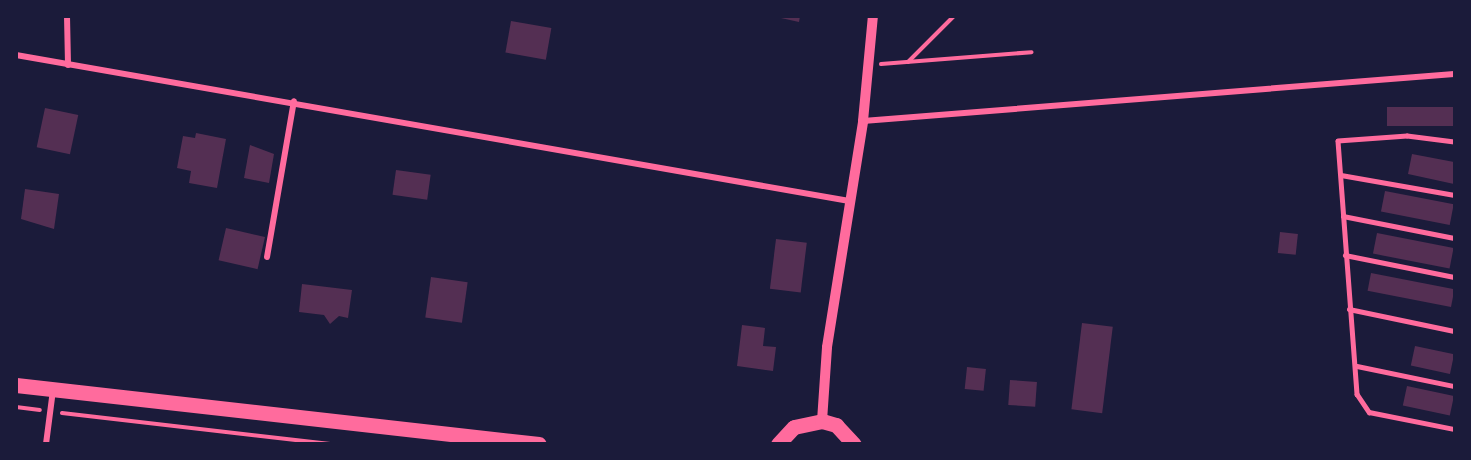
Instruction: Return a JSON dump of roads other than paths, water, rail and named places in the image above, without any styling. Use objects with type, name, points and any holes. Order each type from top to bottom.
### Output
[{"type":"main road","points":[[16,385],[539,444]]},
{"type":"main road","points":[[778,444],[794,427],[822,422],[836,425],[854,444]]},
{"type":"street","points":[[67,16],[68,65]]},
{"type":"street","points":[[822,422],[824,366],[863,121],[873,16]]},
{"type":"street","points":[[16,56],[294,101],[849,201]]},
{"type":"street","points":[[863,121],[1455,74]]},
{"type":"street","points":[[267,257],[294,101]]},
{"type":"street","points":[[46,444],[53,389]]},
{"type":"lane","points":[[1455,142],[1407,136],[1338,141],[1345,255],[1357,366],[1357,394],[1369,412],[1455,429]]},
{"type":"lane","points":[[1341,175],[1455,195]]},
{"type":"lane","points":[[1342,216],[1455,238]]},
{"type":"lane","points":[[1345,255],[1455,278]]},
{"type":"lane","points":[[1350,309],[1455,331]]},
{"type":"lane","points":[[1357,366],[1455,386]]}]
